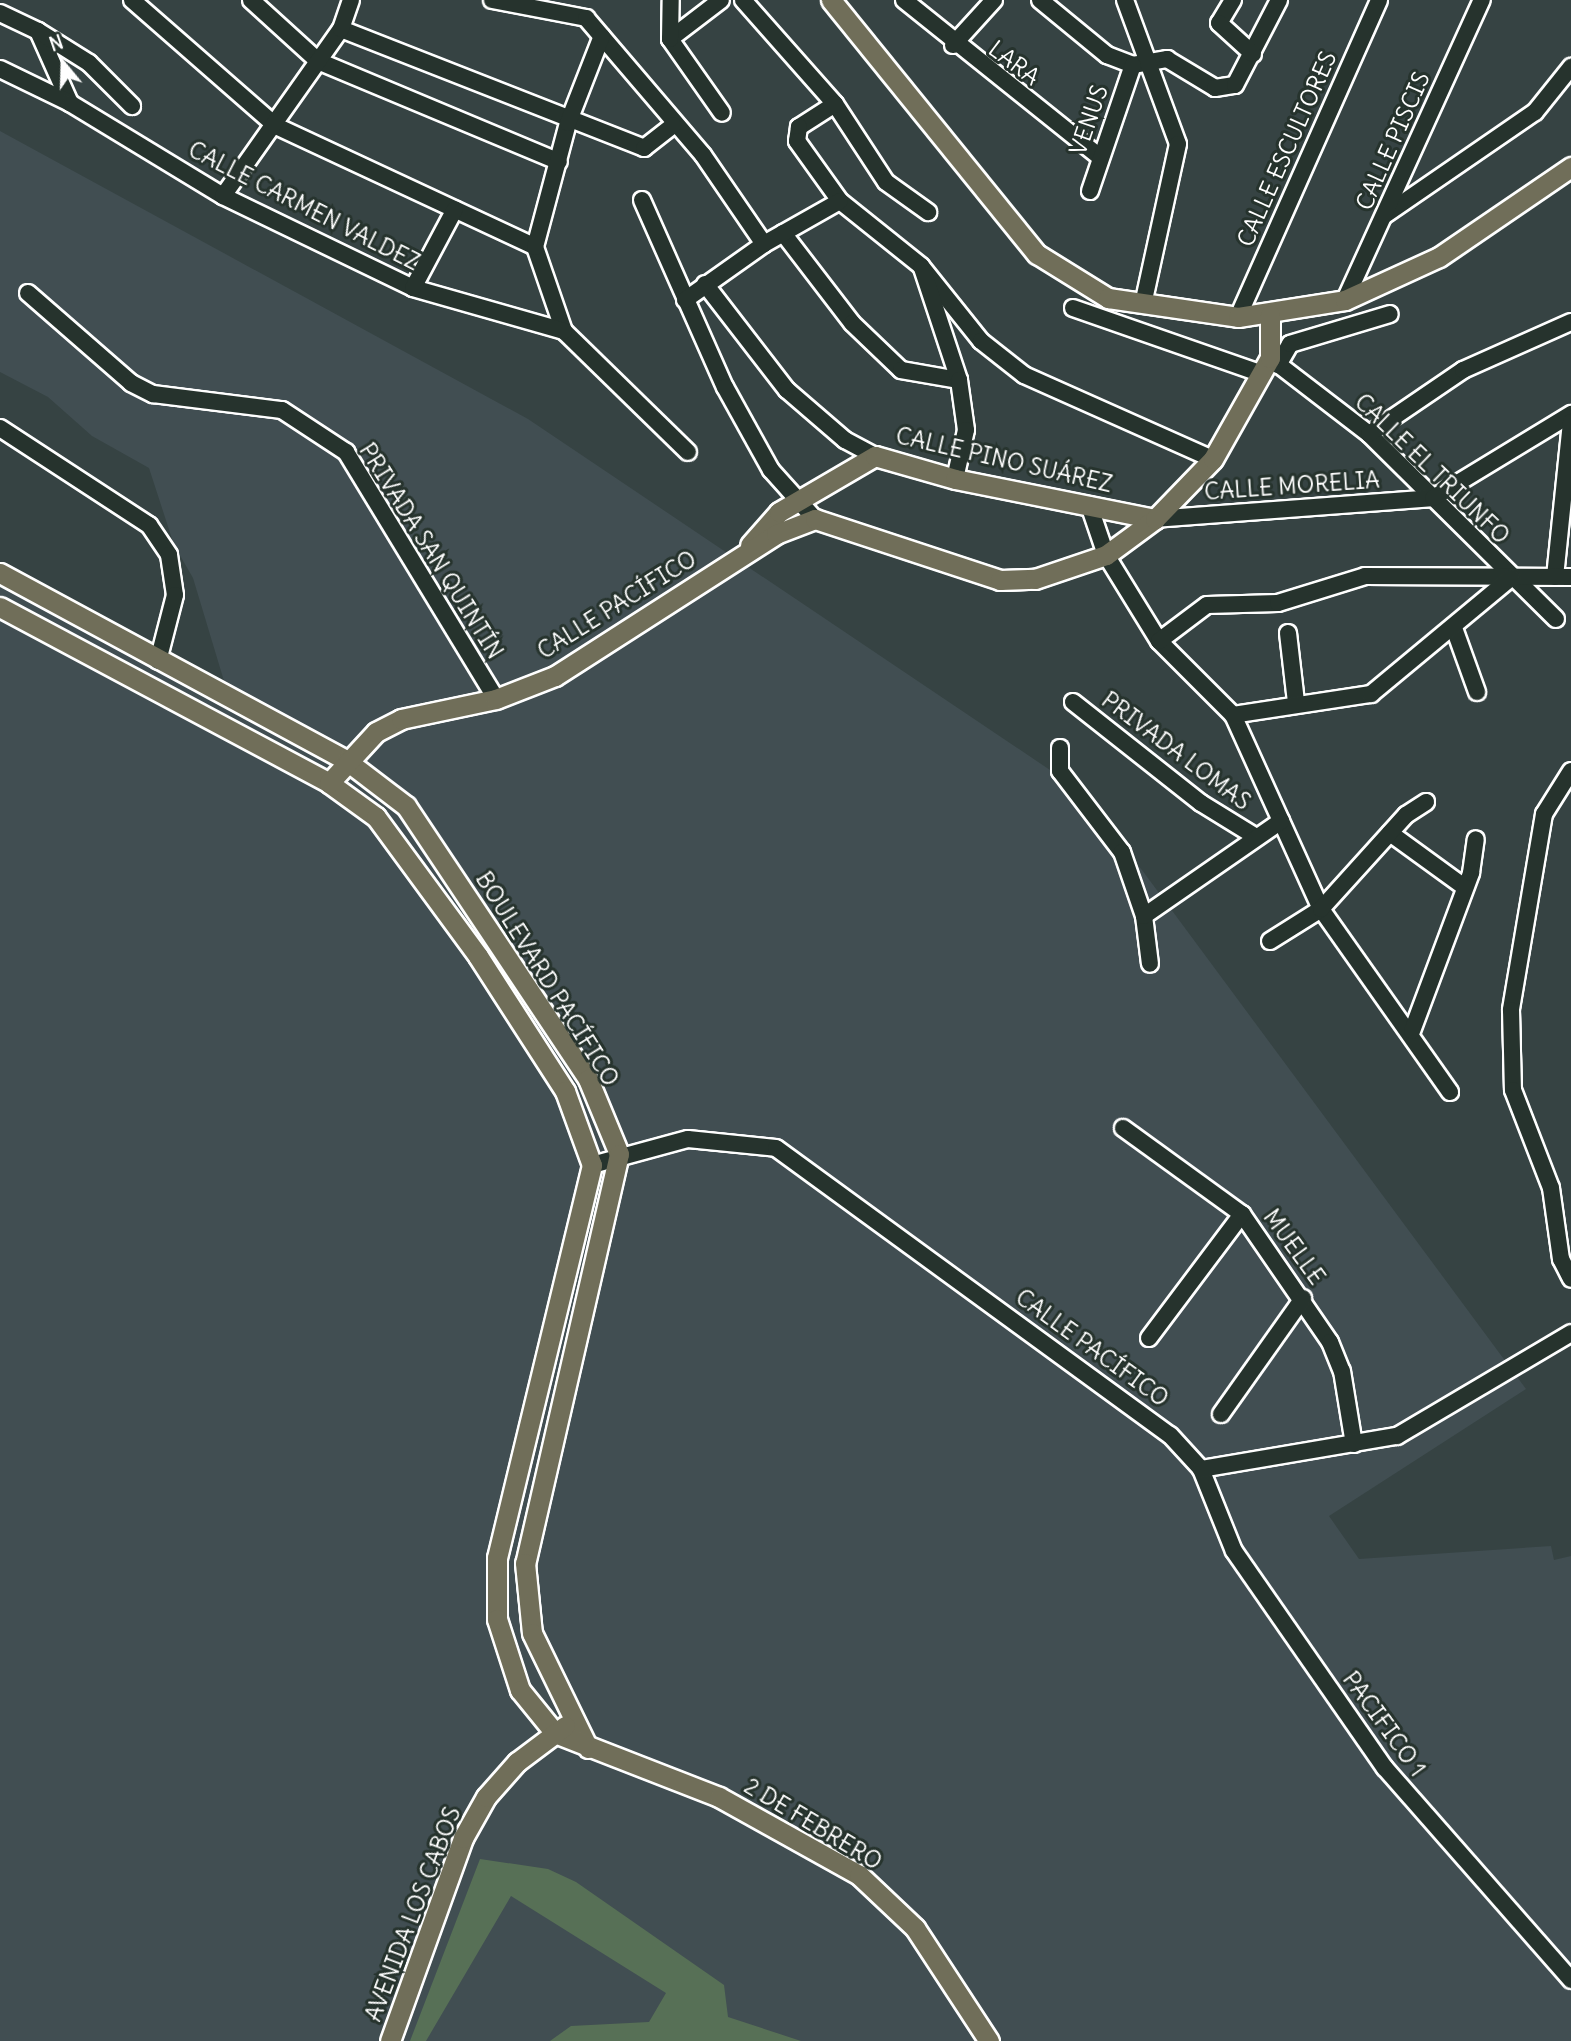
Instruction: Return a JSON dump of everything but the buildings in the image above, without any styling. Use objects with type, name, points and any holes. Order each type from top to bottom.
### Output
[{"type":"main road","points":[[831,0],[1037,254],[1108,298],[1238,317],[1270,315],[1345,300],[1438,257],[1571,167]]},
{"type":"main road","points":[[815,519],[1000,580],[1035,579],[1106,555],[1155,519],[1213,459],[1270,366],[1270,315]]},
{"type":"main road","name":"CALLE PINO SUÁREZ","points":[[875,456],[955,480],[1155,519]]},
{"type":"main road","name":"CALLE PACÍFICO","points":[[747,552],[754,535],[795,502],[875,456]]},
{"type":"main road","name":"CALLE PACÍFICO","points":[[329,783],[347,761],[401,719],[496,699],[555,676],[747,552],[815,519]]},
{"type":"main road","name":"BOULEVARD PACÍFICO","points":[[0,573],[158,661],[347,761],[406,806],[587,1079],[619,1154]]},
{"type":"main road","name":"BOULEVARD PACÍFICO","points":[[0,607],[329,783],[376,817],[478,956],[565,1091],[592,1165]]},
{"type":"main road","points":[[588,1748],[532,1633],[525,1563],[619,1154]]},
{"type":"main road","points":[[555,1733],[520,1690],[497,1619],[497,1558],[592,1165]]},
{"type":"main road","name":"AVENIDA LOS CABOS","points":[[390,2041],[463,1839],[486,1797],[555,1733],[574,1720]]},
{"type":"main road","name":"2 DE FEBRERO","points":[[555,1733],[719,1797],[859,1875],[923,1938],[989,2041]]},
{"type":"street","points":[[132,0],[276,126],[535,247]]},
{"type":"street","points":[[251,0],[318,61],[559,162]]},
{"type":"street","points":[[223,196],[276,126],[341,29],[351,0]]},
{"type":"street","points":[[492,0],[586,18],[673,125],[703,155],[764,244]]},
{"type":"street","points":[[586,0],[586,18]]},
{"type":"street","points":[[671,0],[670,39],[722,113]]},
{"type":"street","points":[[670,39],[722,0]]},
{"type":"street","points":[[743,0],[835,104],[886,182],[928,212]]},
{"type":"street","name":"LARA","points":[[904,0],[954,45],[1100,157]]},
{"type":"street","points":[[954,45],[994,0]]},
{"type":"street","points":[[1040,0],[1107,55],[1133,65],[1167,59],[1225,88],[1234,85],[1279,0]]},
{"type":"street","points":[[1125,0],[1178,144],[1143,304]]},
{"type":"street","points":[[1233,0],[1223,14],[1223,30],[1252,54]]},
{"type":"street","name":"CALLE ESCULTORES","points":[[1238,317],[1379,0]]},
{"type":"street","name":"CALLE PISCIS","points":[[1345,300],[1482,0]]},
{"type":"street","points":[[0,13],[38,31],[89,63],[132,106]]},
{"type":"street","points":[[341,29],[568,123],[644,148],[673,125]]},
{"type":"street","points":[[38,31],[70,103]]},
{"type":"street","points":[[602,36],[568,123],[535,247],[564,331],[688,452]]},
{"type":"street","name":"VENUS","points":[[1090,191],[1133,65]]},
{"type":"street","points":[[1385,215],[1535,112],[1571,67]]},
{"type":"street","name":"CALLE CARMEN VALDEZ","points":[[0,69],[70,103],[223,196],[413,288],[564,331]]},
{"type":"street","points":[[835,104],[796,135],[840,201],[921,266],[981,341],[1024,374],[1213,459]]},
{"type":"street","points":[[642,200],[725,387],[795,502],[815,519]]},
{"type":"street","points":[[685,300],[764,244],[840,201]]},
{"type":"street","points":[[413,288],[455,209]]},
{"type":"street","points":[[783,233],[852,323],[901,370],[959,380]]},
{"type":"street","points":[[921,266],[929,307],[959,380],[965,430],[955,480]]},
{"type":"street","name":"CALLE PINO SUÁREZ","points":[[705,284],[787,390],[845,440],[875,456]]},
{"type":"street","name":"PRIVADA SAN QUINTÍN","points":[[28,293],[131,383],[153,394],[282,410],[346,452],[496,699]]},
{"type":"street","name":"CALLE EL TRIUNFO","points":[[1073,308],[1270,366],[1369,434],[1556,619]]},
{"type":"street","points":[[1270,366],[1290,344],[1390,314]]},
{"type":"street","points":[[1369,434],[1463,370],[1571,322]]},
{"type":"street","points":[[1433,498],[1571,414]]},
{"type":"street","points":[[1158,641],[1207,605],[1278,603],[1364,576],[1563,577],[1571,422]]},
{"type":"street","points":[[0,428],[149,525],[169,555],[175,595],[158,661]]},
{"type":"street","name":"CALLE MORELIA","points":[[1155,519],[1433,498]]},
{"type":"street","points":[[1089,505],[1106,555],[1158,641],[1233,715],[1321,909],[1412,1031],[1450,1092]]},
{"type":"street","points":[[1233,715],[1296,702],[1371,694],[1454,628],[1512,577]]},
{"type":"street","points":[[1454,628],[1477,692]]},
{"type":"street","points":[[1288,633],[1296,702]]},
{"type":"street","name":"PRIVADA LOMAS","points":[[1073,702],[1201,803],[1253,835]]},
{"type":"street","points":[[1060,748],[1060,771],[1122,852],[1144,916],[1150,964]]},
{"type":"street","points":[[1571,771],[1544,814],[1511,1010],[1513,1090],[1551,1188],[1561,1259],[1571,1279]]},
{"type":"street","points":[[1270,941],[1321,909],[1390,833],[1426,802]]},
{"type":"street","points":[[1144,916],[1253,835],[1281,821]]},
{"type":"street","points":[[1390,833],[1463,886]]},
{"type":"street","points":[[1412,1031],[1463,886],[1476,839]]},
{"type":"street","name":"MUELLE","points":[[1123,1128],[1242,1214],[1303,1298],[1342,1371],[1354,1444]]},
{"type":"street","name":"CALLE PACÍFICO","points":[[592,1165],[619,1154],[688,1139],[728,1139],[789,1155],[1141,1413],[1201,1469]]},
{"type":"street","points":[[1149,1338],[1242,1214]]},
{"type":"street","points":[[1221,1414],[1303,1298]]},
{"type":"street","points":[[1201,1469],[1354,1444],[1435,1419],[1571,1333]]},
{"type":"street","name":"PACIFICO 1","points":[[1201,1469],[1234,1551],[1385,1768],[1571,1979]]},
{"type":"shaded area","points":[[0,131],[528,419],[1053,772],[1142,870],[1526,1389],[1329,1516],[1359,1559],[1551,1546],[1554,1560],[1571,1556],[1571,2041],[0,2041],[0,562],[227,691],[193,578],[174,545],[149,468],[92,436],[48,397],[0,372]]},
{"type":"green space","points":[[480,1859],[548,1869],[576,1882],[724,1985],[728,2017],[801,2041],[550,2041],[571,2026],[649,2022],[666,1993],[511,1896],[426,2041],[410,2041]]}]
